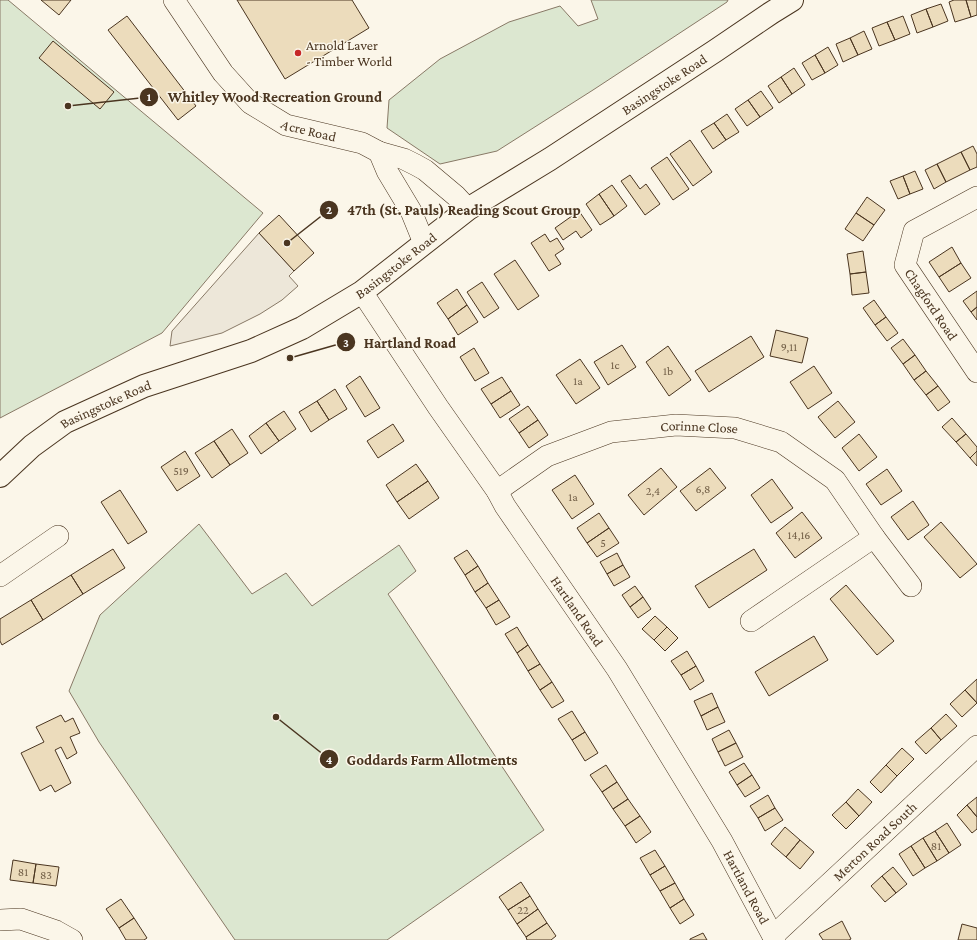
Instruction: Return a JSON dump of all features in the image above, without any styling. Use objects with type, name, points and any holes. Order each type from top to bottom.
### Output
[{"type":"main road","name":"Basingstoke Road","points":[[0,476],[32,446],[65,422],[144,386],[251,351],[302,328],[362,292],[468,209],[550,159],[792,0]]},
{"type":"street","name":"Acre Road","points":[[174,0],[223,73],[250,103],[286,126],[362,143],[379,152],[404,159],[421,167],[456,196],[468,209]]},
{"type":"street","points":[[379,152],[387,172],[411,211],[424,243]]},
{"type":"street","name":"Chagford Road","points":[[977,197],[914,231],[905,265],[977,372]]},
{"type":"street","name":"Hartland Road","points":[[362,292],[438,407],[497,491],[505,506],[625,682],[722,841],[774,938]]},
{"type":"street","name":"Corinne Close","points":[[497,491],[547,456],[612,432],[676,425],[735,428],[780,442],[834,480],[911,586]]},
{"type":"street","points":[[0,576],[58,536]]},
{"type":"street","points":[[751,621],[874,537]]},
{"type":"street","name":"Merton Road South","points":[[774,938],[977,746]]},
{"type":"street","points":[[0,920],[21,919],[56,931],[72,940]]},
{"type":"green space","points":[[0,0],[8,0],[263,213],[162,333],[0,418]]},
{"type":"green space","points":[[591,0],[728,0],[593,90],[497,151],[440,164],[387,128],[389,100],[440,59],[509,22],[560,6],[578,26],[598,19]]},
{"type":"green space","points":[[199,524],[252,594],[286,573],[312,606],[399,545],[416,571],[388,594],[544,830],[387,940],[235,940],[99,742],[69,691],[100,615]]},
{"type":"shaded area","points":[[259,233],[294,271],[289,276],[298,286],[282,300],[260,314],[222,333],[170,346],[172,331]]},
{"type":"building","points":[[41,0],[71,0],[59,15]]},
{"type":"building","name":"Arnold Laver - Timber World","points":[[237,0],[352,0],[369,28],[285,79]]},
{"type":"building","points":[[954,0],[966,0],[971,17],[955,22],[949,2]]},
{"type":"building","points":[[966,0],[977,0],[977,15],[971,17]]},
{"type":"building","points":[[941,4],[948,21],[933,27],[926,9]]},
{"type":"building","points":[[926,9],[933,27],[917,33],[911,15]]},
{"type":"building","points":[[127,16],[196,106],[178,120],[108,30]]},
{"type":"building","points":[[903,16],[910,34],[895,40],[887,22]]},
{"type":"building","points":[[887,22],[895,40],[879,46],[872,28]]},
{"type":"building","points":[[864,31],[872,49],[858,55],[850,38]]},
{"type":"building","points":[[850,38],[858,55],[843,62],[836,44]]},
{"type":"building","points":[[53,41],[114,92],[100,109],[39,58]]},
{"type":"building","points":[[828,47],[838,65],[825,73],[815,55]]},
{"type":"building","points":[[815,55],[825,73],[812,80],[802,63]]},
{"type":"building","points":[[794,68],[805,85],[792,94],[781,77]]},
{"type":"building","points":[[781,77],[792,94],[779,103],[768,86]]},
{"type":"building","points":[[761,91],[773,108],[760,117],[748,100]]},
{"type":"building","points":[[748,100],[760,117],[747,126],[735,109]]},
{"type":"building","points":[[727,114],[739,132],[726,140],[714,123]]},
{"type":"building","points":[[714,123],[726,140],[713,149],[701,131]]},
{"type":"building","points":[[690,140],[712,172],[693,186],[670,154]]},
{"type":"building","points":[[973,146],[977,154],[977,167],[970,170],[961,152]]},
{"type":"building","points":[[961,152],[970,170],[946,182],[937,164]]},
{"type":"building","points":[[667,157],[689,189],[673,200],[651,168]]},
{"type":"building","points":[[937,164],[946,182],[934,189],[925,170]]},
{"type":"building","points":[[915,171],[923,189],[910,194],[903,176]]},
{"type":"building","points":[[630,175],[640,189],[646,184],[660,204],[645,215],[621,181]]},
{"type":"building","points":[[903,176],[910,194],[898,199],[890,181]]},
{"type":"building","points":[[612,185],[627,206],[614,216],[599,194]]},
{"type":"building","points":[[599,194],[614,216],[600,225],[586,204]]},
{"type":"building","points":[[867,197],[885,210],[874,225],[856,213]]},
{"type":"building","points":[[579,211],[592,230],[581,238],[576,231],[563,240],[555,228]]},
{"type":"building","points":[[856,213],[874,225],[863,241],[845,229]]},
{"type":"building","points":[[279,215],[314,253],[294,271],[259,233]]},
{"type":"building","points":[[545,234],[550,242],[557,238],[564,249],[555,255],[561,264],[549,271],[531,243]]},
{"type":"building","points":[[952,247],[961,263],[939,277],[929,262]]},
{"type":"building","points":[[863,251],[866,272],[850,274],[847,254]]},
{"type":"building","points":[[515,260],[539,296],[518,310],[494,274]]},
{"type":"building","points":[[961,263],[971,278],[949,292],[939,277]]},
{"type":"building","points":[[866,272],[869,293],[852,295],[850,274]]},
{"type":"building","points":[[482,282],[499,308],[484,318],[467,292]]},
{"type":"building","points":[[457,289],[467,305],[448,319],[437,303]]},
{"type":"building","points":[[977,291],[977,307],[971,312],[963,301]]},
{"type":"building","points":[[874,300],[886,317],[875,325],[863,308]]},
{"type":"building","points":[[467,305],[478,322],[458,335],[448,319]]},
{"type":"building","points":[[977,307],[977,320],[971,312]]},
{"type":"building","points":[[886,317],[898,333],[887,341],[875,325]]},
{"type":"building","points":[[776,330],[808,338],[802,363],[770,356]]},
{"type":"building","points":[[751,336],[764,357],[709,392],[695,371]]},
{"type":"building","points":[[903,339],[915,355],[903,364],[891,348]]},
{"type":"building","points":[[622,345],[636,367],[608,385],[594,362]]},
{"type":"building","points":[[668,346],[691,380],[669,396],[646,362]]},
{"type":"building","points":[[474,348],[489,373],[475,381],[460,357]]},
{"type":"building","points":[[915,355],[926,371],[914,380],[903,364]]},
{"type":"building","points":[[580,359],[600,388],[576,404],[556,375]]},
{"type":"building","points":[[814,366],[832,393],[808,409],[790,382]]},
{"type":"building","points":[[926,371],[938,386],[926,395],[914,380]]},
{"type":"building","points":[[360,376],[380,408],[365,417],[346,386]]},
{"type":"building","points":[[502,377],[511,391],[491,404],[481,389]]},
{"type":"building","points":[[938,386],[950,402],[938,411],[926,395]]},
{"type":"building","points":[[335,389],[347,409],[329,420],[317,401]]},
{"type":"building","points":[[511,391],[520,405],[500,418],[491,404]]},
{"type":"building","points":[[317,401],[329,420],[311,432],[299,412]]},
{"type":"building","points":[[838,401],[855,422],[835,438],[818,417]]},
{"type":"building","points":[[528,406],[538,420],[519,433],[509,419]]},
{"type":"building","points":[[284,411],[296,429],[279,441],[266,423]]},
{"type":"building","points":[[952,418],[966,434],[956,442],[942,427]]},
{"type":"building","points":[[538,420],[548,435],[529,448],[519,433]]},
{"type":"building","points":[[266,423],[279,441],[261,454],[249,436]]},
{"type":"building","points":[[393,424],[404,441],[378,458],[367,441]]},
{"type":"building","points":[[232,429],[248,453],[230,465],[214,441]]},
{"type":"building","points":[[859,434],[877,457],[859,471],[842,448]]},
{"type":"building","points":[[966,434],[977,447],[977,451],[970,458],[956,442]]},
{"type":"building","points":[[214,441],[230,465],[212,478],[195,453]]},
{"type":"building","points":[[185,451],[200,476],[177,491],[161,467]]},
{"type":"building","points":[[977,451],[977,466],[970,458]]},
{"type":"building","points":[[416,464],[428,481],[397,502],[386,485]]},
{"type":"building","points":[[661,468],[677,487],[644,515],[628,495]]},
{"type":"building","points":[[710,468],[726,488],[696,511],[680,491]]},
{"type":"building","points":[[887,469],[902,491],[881,505],[866,484]]},
{"type":"building","points":[[575,475],[594,504],[572,519],[552,490]]},
{"type":"building","points":[[772,479],[793,508],[771,523],[751,495]]},
{"type":"building","points":[[428,481],[439,498],[409,519],[397,502]]},
{"type":"building","points":[[120,490],[147,532],[128,544],[101,502]]},
{"type":"building","points":[[913,501],[929,525],[908,540],[891,517]]},
{"type":"building","points":[[802,512],[822,538],[795,558],[776,533]]},
{"type":"building","points":[[599,513],[609,528],[587,543],[577,528]]},
{"type":"building","points":[[941,522],[977,564],[960,578],[924,537]]},
{"type":"building","points":[[609,528],[619,543],[597,557],[587,543]]},
{"type":"building","points":[[113,549],[125,568],[83,594],[71,575]]},
{"type":"building","points":[[754,549],[767,570],[709,608],[695,586]]},
{"type":"building","points":[[467,550],[478,566],[465,575],[454,558]]},
{"type":"building","points":[[617,553],[623,565],[607,574],[600,562]]},
{"type":"building","points":[[623,565],[630,577],[614,586],[607,574]]},
{"type":"building","points":[[478,566],[488,583],[475,592],[465,575]]},
{"type":"building","points":[[71,575],[83,594],[43,620],[31,600]]},
{"type":"building","points":[[488,583],[499,600],[486,608],[475,592]]},
{"type":"building","points":[[846,585],[894,641],[877,655],[830,599]]},
{"type":"building","points":[[635,586],[643,597],[630,607],[622,595]]},
{"type":"building","points":[[643,597],[651,609],[638,618],[630,607]]},
{"type":"building","points":[[31,600],[43,620],[2,645],[0,641],[0,619]]},
{"type":"building","points":[[499,600],[510,617],[496,625],[486,608]]},
{"type":"building","points":[[655,616],[667,627],[654,640],[642,629]]},
{"type":"building","points":[[517,627],[528,645],[517,653],[505,634]]},
{"type":"building","points":[[667,627],[678,638],[665,651],[654,640]]},
{"type":"building","points":[[814,636],[828,660],[769,696],[755,672]]},
{"type":"building","points":[[528,645],[540,664],[528,671],[517,653]]},
{"type":"building","points":[[687,651],[696,666],[681,675],[671,661]]},
{"type":"building","points":[[540,664],[552,682],[540,690],[528,671]]},
{"type":"building","points":[[696,666],[704,681],[690,690],[681,675]]},
{"type":"building","points":[[977,679],[977,703],[965,690]]},
{"type":"building","points":[[552,682],[564,701],[552,708],[540,690]]},
{"type":"building","points":[[965,690],[977,703],[962,717],[950,704]]},
{"type":"building","points":[[712,693],[718,707],[701,716],[694,701]]},
{"type":"building","points":[[718,707],[725,722],[707,730],[701,716]]},
{"type":"building","points":[[572,711],[585,732],[572,740],[558,719]]},
{"type":"building","points":[[946,714],[957,726],[941,740],[931,728]]},
{"type":"building","points":[[61,715],[65,722],[73,718],[80,733],[70,737],[77,753],[67,759],[61,747],[55,750],[71,783],[55,792],[51,785],[40,791],[21,753],[44,742],[36,727]]},
{"type":"building","points":[[931,728],[941,740],[926,754],[915,742]]},
{"type":"building","points":[[729,730],[736,743],[718,752],[712,739]]},
{"type":"building","points":[[585,732],[598,753],[585,761],[572,740]]},
{"type":"building","points":[[736,743],[743,757],[725,766],[718,752]]},
{"type":"building","points":[[902,748],[914,759],[897,776],[886,765]]},
{"type":"building","points":[[744,763],[752,775],[737,785],[729,772]]},
{"type":"building","points":[[606,765],[617,782],[602,792],[590,775]]},
{"type":"building","points":[[886,765],[897,776],[881,793],[870,782]]},
{"type":"building","points":[[752,775],[760,788],[745,797],[737,785]]},
{"type":"building","points":[[617,782],[628,799],[613,809],[602,792]]},
{"type":"building","points":[[858,789],[872,802],[859,816],[846,802]]},
{"type":"building","points":[[768,795],[775,808],[758,818],[750,806]]},
{"type":"building","points":[[977,797],[977,817],[967,805]]},
{"type":"building","points":[[628,799],[640,816],[625,826],[613,809]]},
{"type":"building","points":[[846,802],[859,816],[846,829],[832,815]]},
{"type":"building","points":[[967,805],[977,817],[977,829],[972,833],[957,815]]},
{"type":"building","points":[[775,808],[783,820],[765,831],[758,818]]},
{"type":"building","points":[[640,816],[651,832],[636,843],[625,826]]},
{"type":"building","points":[[947,823],[961,845],[949,853],[935,831]]},
{"type":"building","points":[[785,827],[800,840],[786,857],[771,844]]},
{"type":"building","points":[[935,831],[949,853],[937,861],[923,838]]},
{"type":"building","points":[[923,838],[937,861],[925,868],[911,846]]},
{"type":"building","points":[[800,840],[814,852],[800,869],[786,857]]},
{"type":"building","points":[[911,846],[925,868],[913,876],[899,854]]},
{"type":"building","points":[[655,850],[665,866],[650,875],[640,858]]},
{"type":"building","points":[[13,860],[36,864],[33,883],[10,880]]},
{"type":"building","points":[[36,864],[59,867],[56,886],[33,883]]},
{"type":"building","points":[[665,866],[675,883],[660,891],[650,875]]},
{"type":"building","points":[[893,867],[907,884],[896,893],[882,876]]},
{"type":"building","points":[[882,876],[896,893],[885,902],[871,886]]},
{"type":"building","points":[[521,882],[530,896],[508,910],[499,897]]},
{"type":"building","points":[[675,883],[684,899],[670,908],[660,891]]},
{"type":"building","points":[[530,896],[538,909],[517,924],[508,910]]},
{"type":"building","points":[[121,899],[134,918],[119,928],[106,909]]},
{"type":"building","points":[[684,899],[694,915],[680,924],[670,908]]},
{"type":"building","points":[[538,909],[547,923],[526,937],[517,924]]},
{"type":"building","points":[[134,918],[147,938],[144,940],[126,940],[119,928]]},
{"type":"building","points":[[842,921],[851,939],[823,940],[819,934]]},
{"type":"building","points":[[547,923],[556,936],[551,940],[527,940],[526,937]]},
{"type":"building","points":[[962,924],[977,928],[977,940],[958,940]]},
{"type":"building","points":[[703,933],[707,940],[690,940],[690,939]]},
{"type":"place","name":"Arnold Laver - Timber World","points":[[298,53]]},
{"type":"place","name":"Whitley Wood Recreation Ground","points":[[68,106]]},
{"type":"place","name":"47th (St. Pauls) Reading Scout Group","points":[[287,243]]},
{"type":"place","name":"Hartland Road","points":[[290,358]]},
{"type":"place","name":"Goddards Farm Allotments","points":[[276,717]]}]
